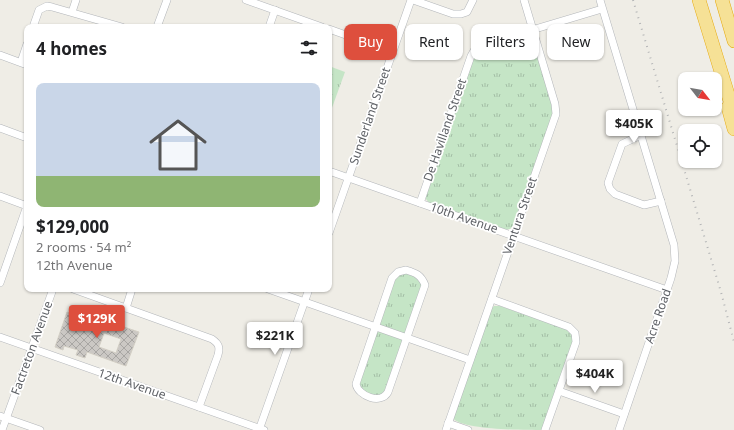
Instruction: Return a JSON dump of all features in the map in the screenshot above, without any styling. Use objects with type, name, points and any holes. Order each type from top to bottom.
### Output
[{"type":"highway","points":[[699,0],[734,114]]},
{"type":"highway","points":[[722,0],[734,41]]},
{"type":"highway","points":[[707,26],[734,128]]},
{"type":"street","points":[[72,12],[76,0]]},
{"type":"street","points":[[159,24],[167,0]]},
{"type":"street","points":[[246,0],[314,24]]},
{"type":"street","points":[[412,0],[458,15],[467,12],[473,0]]},
{"type":"street","name":"Sunderland Street","points":[[397,41],[412,0]]},
{"type":"street","name":"Ventura Street","points":[[524,0],[531,24]]},
{"type":"street","name":"Acre Road","points":[[600,0],[674,245],[675,256],[673,272],[619,430]]},
{"type":"street","points":[[34,24],[40,10],[43,8],[52,7],[112,24]]},
{"type":"street","name":"De Havilland Street","points":[[539,28],[602,9]]},
{"type":"street","points":[[270,24],[275,10]]},
{"type":"street","points":[[332,30],[344,34]]},
{"type":"street","name":"Ventura Street","points":[[447,427],[514,236],[556,110],[539,51]]},
{"type":"street","points":[[0,55],[24,64]]},
{"type":"street","name":"De Havilland Street","points":[[420,203],[471,58]]},
{"type":"street","name":"Sunderland Street","points":[[332,224],[390,60]]},
{"type":"street","points":[[0,128],[24,137]]},
{"type":"street","points":[[641,135],[622,144],[608,183],[614,194],[644,205],[661,201]]},
{"type":"street","name":"10th Avenue","points":[[332,172],[667,290]]},
{"type":"street","points":[[0,196],[24,205]]},
{"type":"street","points":[[0,283],[3,265],[24,213]]},
{"type":"street","points":[[401,271],[412,272],[422,278],[425,285],[407,338],[386,396],[381,398],[367,395],[359,391],[356,384],[376,327],[394,276],[401,271]]},
{"type":"street","name":"Factreton Avenue","points":[[2,430],[3,417],[32,349],[52,292]]},
{"type":"street","points":[[81,292],[212,339],[216,342],[219,346],[218,355],[199,408]]},
{"type":"street","points":[[126,308],[131,292]]},
{"type":"street","points":[[277,292],[470,360]]},
{"type":"street","points":[[261,430],[308,292]]},
{"type":"street","points":[[492,299],[569,327],[574,331],[576,342],[545,430]]},
{"type":"street","name":"12th Avenue","points":[[0,337],[261,430]]},
{"type":"street","points":[[559,391],[624,414]]},
{"type":"street","points":[[3,417],[40,430]]},
{"type":"street","points":[[447,427],[468,430]]},
{"type":"green space","points":[[539,58],[554,111],[514,225],[510,229],[504,230],[430,204],[426,199],[426,193],[472,60],[539,60]]},
{"type":"green space","points":[[332,67],[345,72],[332,108]]},
{"type":"green space","points":[[406,270],[425,285],[388,392],[381,399],[358,388],[392,278]]},
{"type":"green space","points":[[494,306],[500,306],[569,330],[574,337],[542,430],[480,427],[458,422],[453,418]]},
{"type":"building","points":[[67,312],[98,323],[100,317],[107,319],[105,326],[122,332],[124,327],[139,332],[126,366],[87,352],[85,358],[76,355],[78,350],[64,346],[63,350],[55,347]],"holes":[[[104,333],[121,339],[116,353],[99,347]]]},
{"type":"railway","points":[[633,0],[721,292],[734,342]]}]
